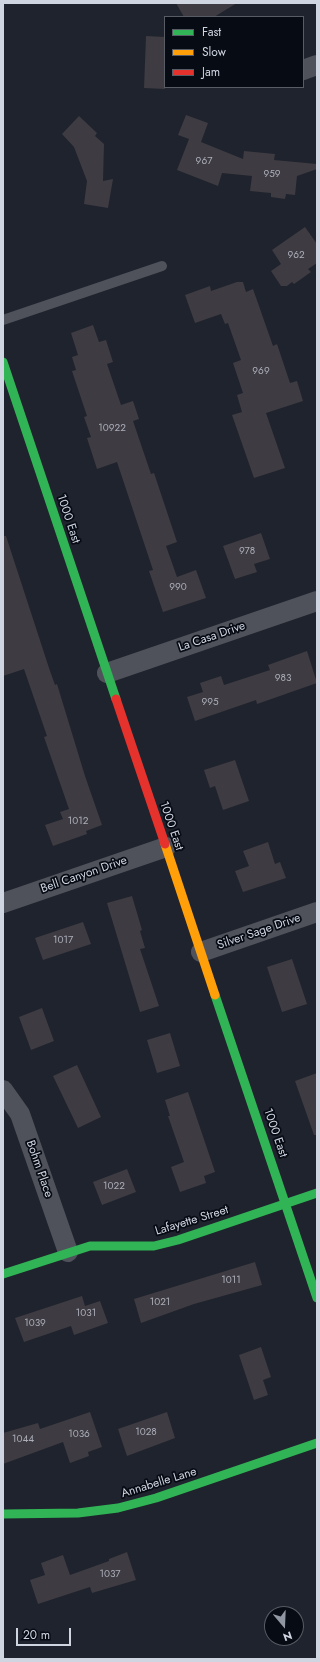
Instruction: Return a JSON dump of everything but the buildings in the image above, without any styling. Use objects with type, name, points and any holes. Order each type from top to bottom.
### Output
[{"type":"street","points":[[304,70],[317,65]]},
{"type":"street","name":"1000 East","points":[[3,362],[317,1298]]},
{"type":"street","name":"La Casa Drive","points":[[107,673],[317,601]]},
{"type":"street","name":"Bell Canyon Drive","points":[[3,903],[166,847]]},
{"type":"street","name":"Silver Sage Drive","points":[[201,952],[317,912]]},
{"type":"street","name":"Bohm Place","points":[[3,1090],[20,1114],[68,1252]]},
{"type":"street","name":"Lafayette Street","points":[[3,1274],[90,1246],[154,1246],[178,1240],[317,1193]]},
{"type":"street","name":"Annabelle Lane","points":[[3,1514],[78,1513],[118,1508],[156,1498],[317,1443]]},
{"type":"lane","points":[[3,320],[162,266]]},
{"type":"traffic: fast","points":[[3,362],[116,699]]},
{"type":"traffic: fast","points":[[215,995],[317,1298]]},
{"type":"traffic: fast","points":[[3,1274],[90,1246],[154,1246],[178,1240],[317,1193]]},
{"type":"traffic: fast","points":[[3,1514],[78,1513],[118,1508],[156,1498],[317,1443]]},
{"type":"traffic: slow","points":[[165,844],[215,995]]},
{"type":"traffic: jam","points":[[116,699],[165,844]]}]
